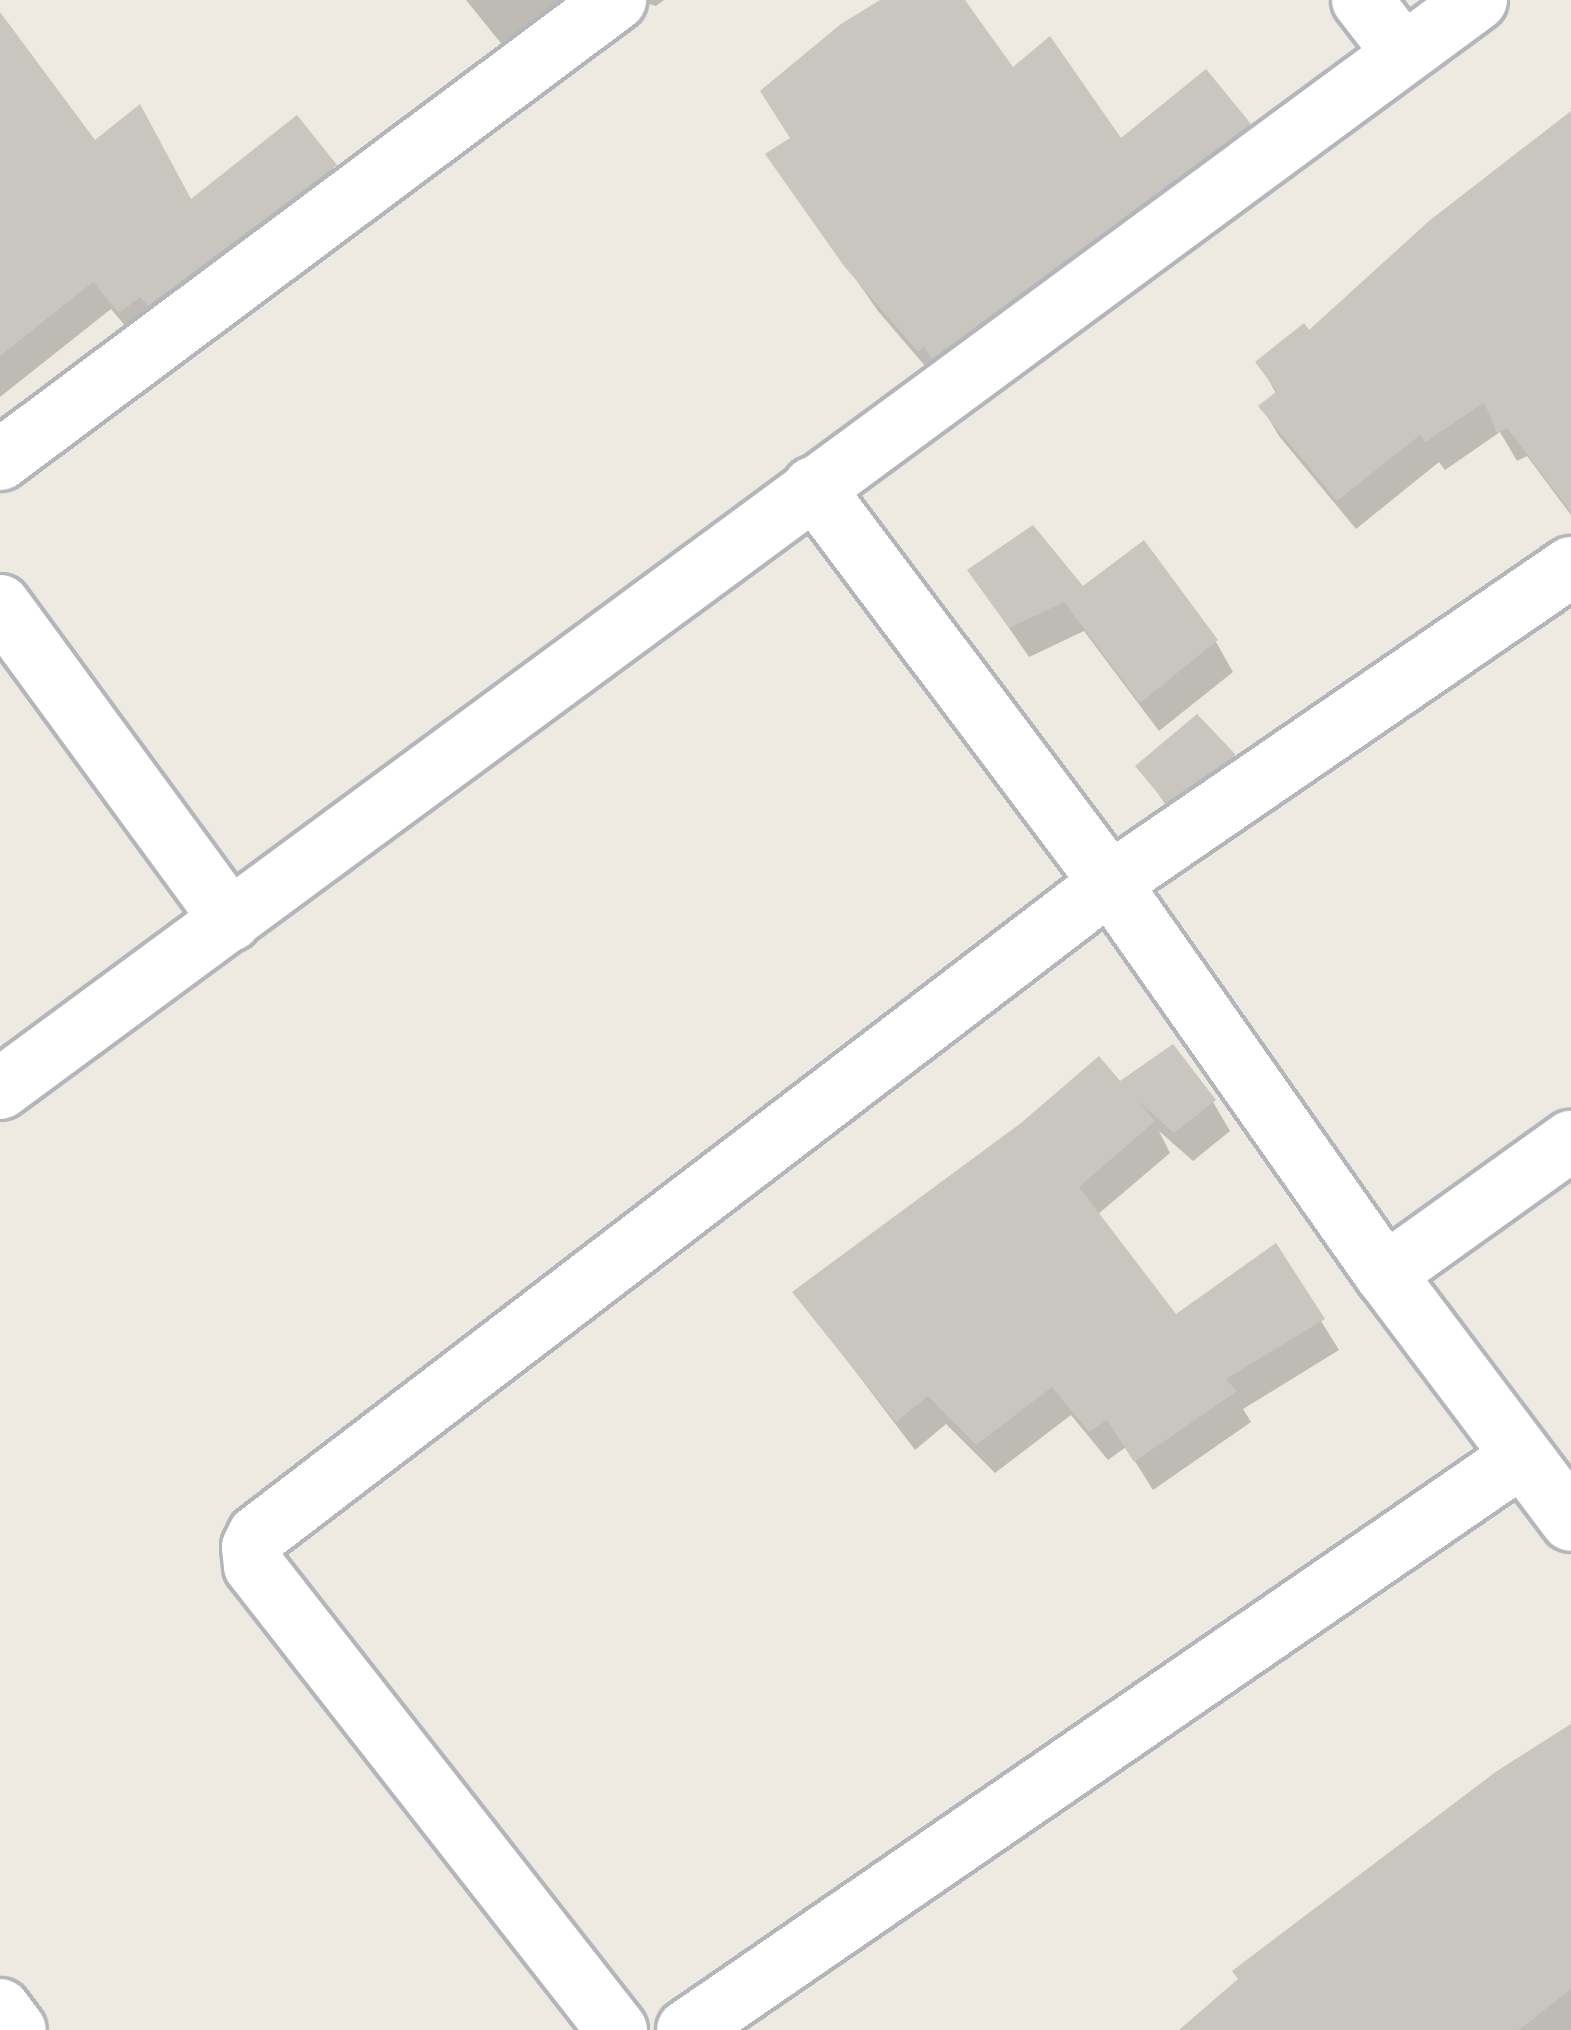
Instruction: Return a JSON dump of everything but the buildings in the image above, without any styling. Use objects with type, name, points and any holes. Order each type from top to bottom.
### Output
[{"type":"street","points":[[0,460],[616,0]]},
{"type":"street","points":[[1362,0],[1403,52]]},
{"type":"street","points":[[0,1089],[1477,0]]},
{"type":"street","points":[[813,488],[1110,883],[1385,1274],[1571,1522]]},
{"type":"street","points":[[617,2030],[254,1566],[252,1547],[258,1535],[1110,883],[1571,567]]},
{"type":"street","points":[[0,605],[231,921]]},
{"type":"street","points":[[1385,1274],[1571,1141]]},
{"type":"street","points":[[687,2030],[1521,1457]]},
{"type":"street","points":[[0,2008],[16,2030]]}]
